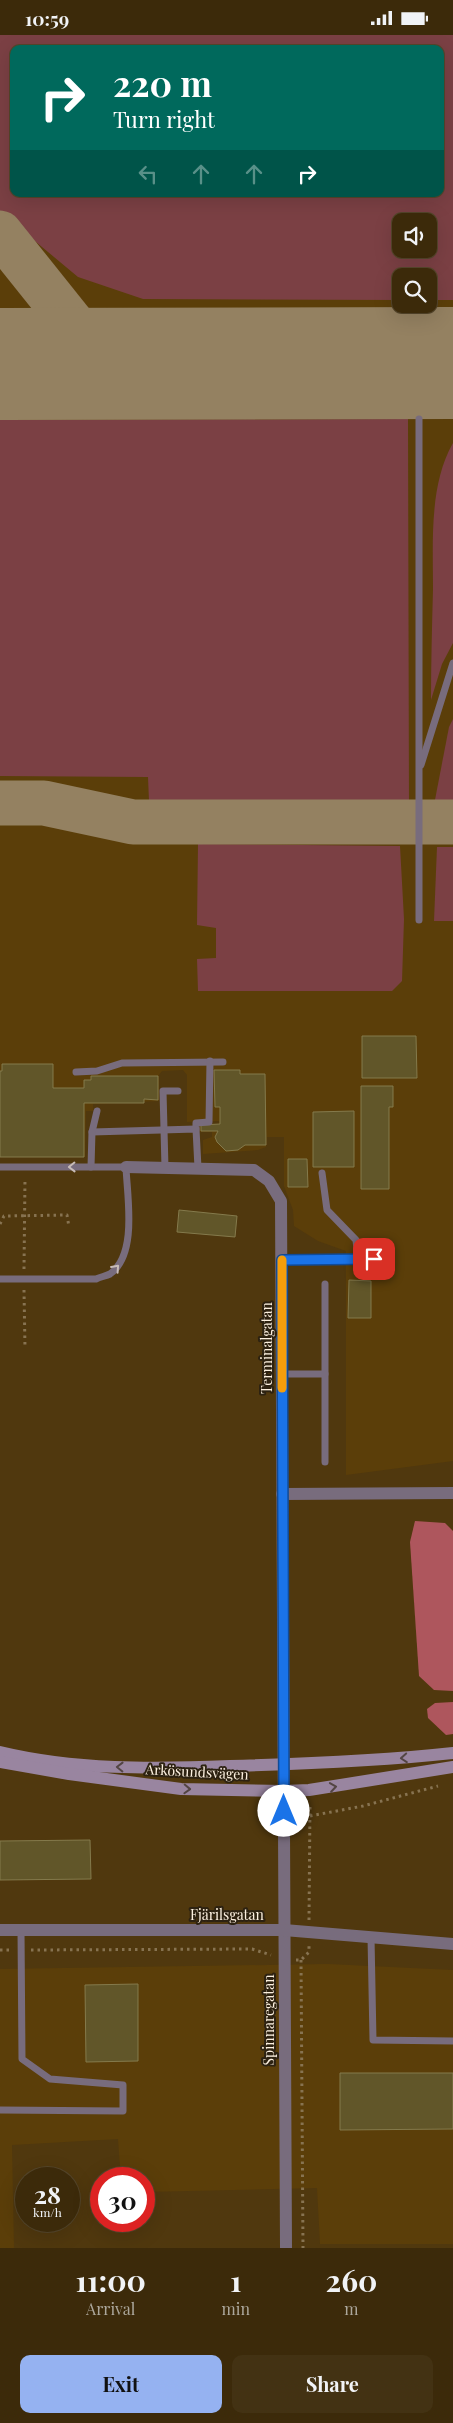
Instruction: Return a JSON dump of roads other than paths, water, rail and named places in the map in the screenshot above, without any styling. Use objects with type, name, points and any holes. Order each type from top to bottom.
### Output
[{"type":"main road","name":"Arkösundsvägen","points":[[0,1752],[101,1767],[168,1768],[284,1765],[453,1753]]},
{"type":"main road","name":"Arkösundsvägen","points":[[0,1762],[181,1789],[284,1791],[318,1789],[453,1767]]},
{"type":"street","name":"Terminalgatan","points":[[126,1167],[254,1171],[269,1181],[281,1201],[284,1791]]},
{"type":"street","points":[[282,1494],[453,1493]]},
{"type":"street","name":"Spinnaregatan","points":[[284,1791],[286,2248]]},
{"type":"street","name":"Fjärilsgatan","points":[[0,1930],[284,1930],[453,1944]]},
{"type":"lane","points":[[419,419],[419,920]]},
{"type":"lane","points":[[418,774],[447,677],[453,663]]},
{"type":"lane","points":[[198,1168],[196,1123],[209,1122],[210,1061]]},
{"type":"lane","points":[[76,1072],[97,1071],[122,1063],[223,1062]]},
{"type":"lane","points":[[165,1168],[163,1091],[178,1091]]},
{"type":"lane","points":[[91,1167],[92,1131],[97,1111]]},
{"type":"lane","points":[[92,1131],[196,1129]]},
{"type":"lane","name":"Terminalgatan","points":[[0,1167],[126,1167]]},
{"type":"lane","points":[[0,1279],[96,1279],[110,1274],[121,1263],[126,1251],[128,1233],[126,1167]]},
{"type":"lane","points":[[322,1173],[327,1210],[356,1240],[358,1261]]},
{"type":"lane","points":[[282,1260],[358,1261],[374,1259]]},
{"type":"lane","points":[[324,1462],[325,1284]]},
{"type":"lane","points":[[282,1374],[325,1374]]},
{"type":"lane","points":[[0,2110],[123,2111],[123,2085],[50,2079],[22,2059],[22,1930]]},
{"type":"lane","points":[[371,1937],[373,2040],[453,2041]]}]
